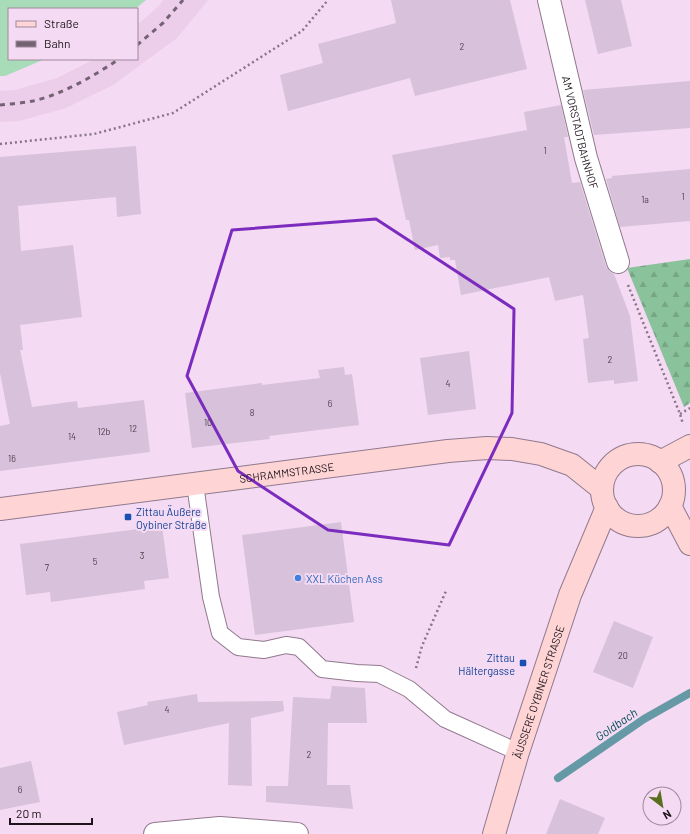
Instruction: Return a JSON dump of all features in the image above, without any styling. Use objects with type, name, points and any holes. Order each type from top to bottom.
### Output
[{"type":"main road","points":[[665,468],[689,447]]},
{"type":"main road","name":"SCHRAMMSTRASSE","points":[[0,509],[448,451],[487,448],[512,449],[541,454],[572,465],[605,498]]},
{"type":"main road","points":[[640,454],[650,456],[665,468],[674,490],[664,513],[649,524],[639,526],[629,524],[616,518],[605,498],[604,478],[610,468],[618,460],[629,455],[640,454]]},
{"type":"main road","name":"SCHRAMMSTRASSE","points":[[572,465],[618,460]]},
{"type":"main road","name":"ÄUSSERE OYBINER STRASSE","points":[[494,834],[518,752],[570,595],[587,552],[605,498]]},
{"type":"main road","points":[[664,513],[690,543]]},
{"type":"main road","points":[[587,552],[629,524]]},
{"type":"street","name":"AM VORSTADTBAHNHOF","points":[[549,0],[586,158],[618,262]]},
{"type":"street","points":[[155,834],[220,828],[297,834]]},
{"type":"lane","points":[[195,484],[211,597],[220,633],[238,647],[264,650],[286,645],[299,647],[322,669],[379,674],[409,689],[444,719],[518,752]]},
{"type":"path","points":[[0,144],[94,134],[173,113],[302,31],[328,0]]},
{"type":"path","points":[[618,262],[680,414],[689,447]]},
{"type":"path","points":[[680,414],[690,408]]},
{"type":"path","points":[[409,689],[422,646],[446,591]]},
{"type":"highlighted area","points":[[376,219],[514,309],[512,413],[449,545],[328,530],[238,471],[187,376],[232,230]]},
{"type":"shaded area","points":[[163,0],[208,0],[177,38],[113,85],[66,108],[19,121],[0,122],[0,91],[15,90],[57,78],[93,60],[138,60],[138,24],[159,6]]},
{"type":"green space","points":[[0,0],[146,0],[136,8],[8,8],[8,60],[43,60],[5,76],[0,76]]},
{"type":"green space","points":[[690,259],[690,403],[684,407],[627,268]]},
{"type":"building","points":[[391,0],[510,0],[527,69],[415,96],[410,78],[288,111],[280,75],[323,63],[318,44],[396,23]]},
{"type":"building","points":[[585,0],[621,0],[632,46],[598,54]]},
{"type":"building","points":[[690,81],[690,128],[594,135],[583,90]]},
{"type":"building","points":[[561,105],[568,137],[564,137],[572,183],[580,182],[606,266],[609,271],[614,274],[630,316],[638,381],[614,384],[614,380],[588,383],[583,339],[589,338],[583,295],[555,301],[549,277],[461,295],[455,260],[450,260],[450,257],[440,258],[438,245],[415,250],[409,220],[406,220],[392,155],[527,130],[524,112]]},
{"type":"building","points":[[136,146],[141,214],[117,217],[116,197],[18,206],[21,251],[73,245],[82,317],[20,325],[23,350],[20,350],[32,407],[77,401],[78,408],[144,400],[150,452],[0,471],[0,426],[10,424],[0,373],[0,157]]},
{"type":"building","points":[[690,169],[690,221],[620,227],[606,179],[612,178],[612,176]]},
{"type":"building","points":[[469,351],[476,409],[428,415],[420,358]]},
{"type":"building","points":[[344,367],[345,375],[352,374],[359,425],[269,436],[270,439],[192,448],[185,393],[262,383],[262,385],[320,378],[318,370]]},
{"type":"building","name":"XXL Küchen Ass","points":[[341,522],[354,622],[255,635],[242,535]]},
{"type":"building","points":[[162,526],[169,578],[144,581],[145,589],[51,602],[50,592],[26,595],[20,544]]},
{"type":"building","points":[[614,621],[653,637],[633,688],[593,672]]},
{"type":"building","points":[[332,686],[365,688],[367,723],[328,723],[327,785],[350,785],[353,809],[266,802],[266,786],[288,786],[293,697],[330,699]]},
{"type":"building","points":[[197,694],[198,702],[283,701],[284,711],[251,718],[252,786],[228,785],[229,723],[124,745],[117,712],[148,705],[147,702]]},
{"type":"building","points":[[31,761],[40,802],[0,810],[0,768]]},
{"type":"building","points":[[560,799],[605,818],[598,834],[546,834]]},
{"type":"waterway","name":"Goldbach","points":[[558,778],[644,719],[690,693]]},
{"type":"railway","points":[[138,44],[163,23],[183,0]]},
{"type":"railway","points":[[0,105],[33,101],[56,94],[89,78],[117,60]]},
{"type":"place","name":"Zittau Äußere Oybiner Straße","points":[[128,517]]},
{"type":"place","name":"XXL Küchen Ass","points":[[298,578]]},
{"type":"place","name":"Zittau Hältergasse","points":[[523,663]]}]
